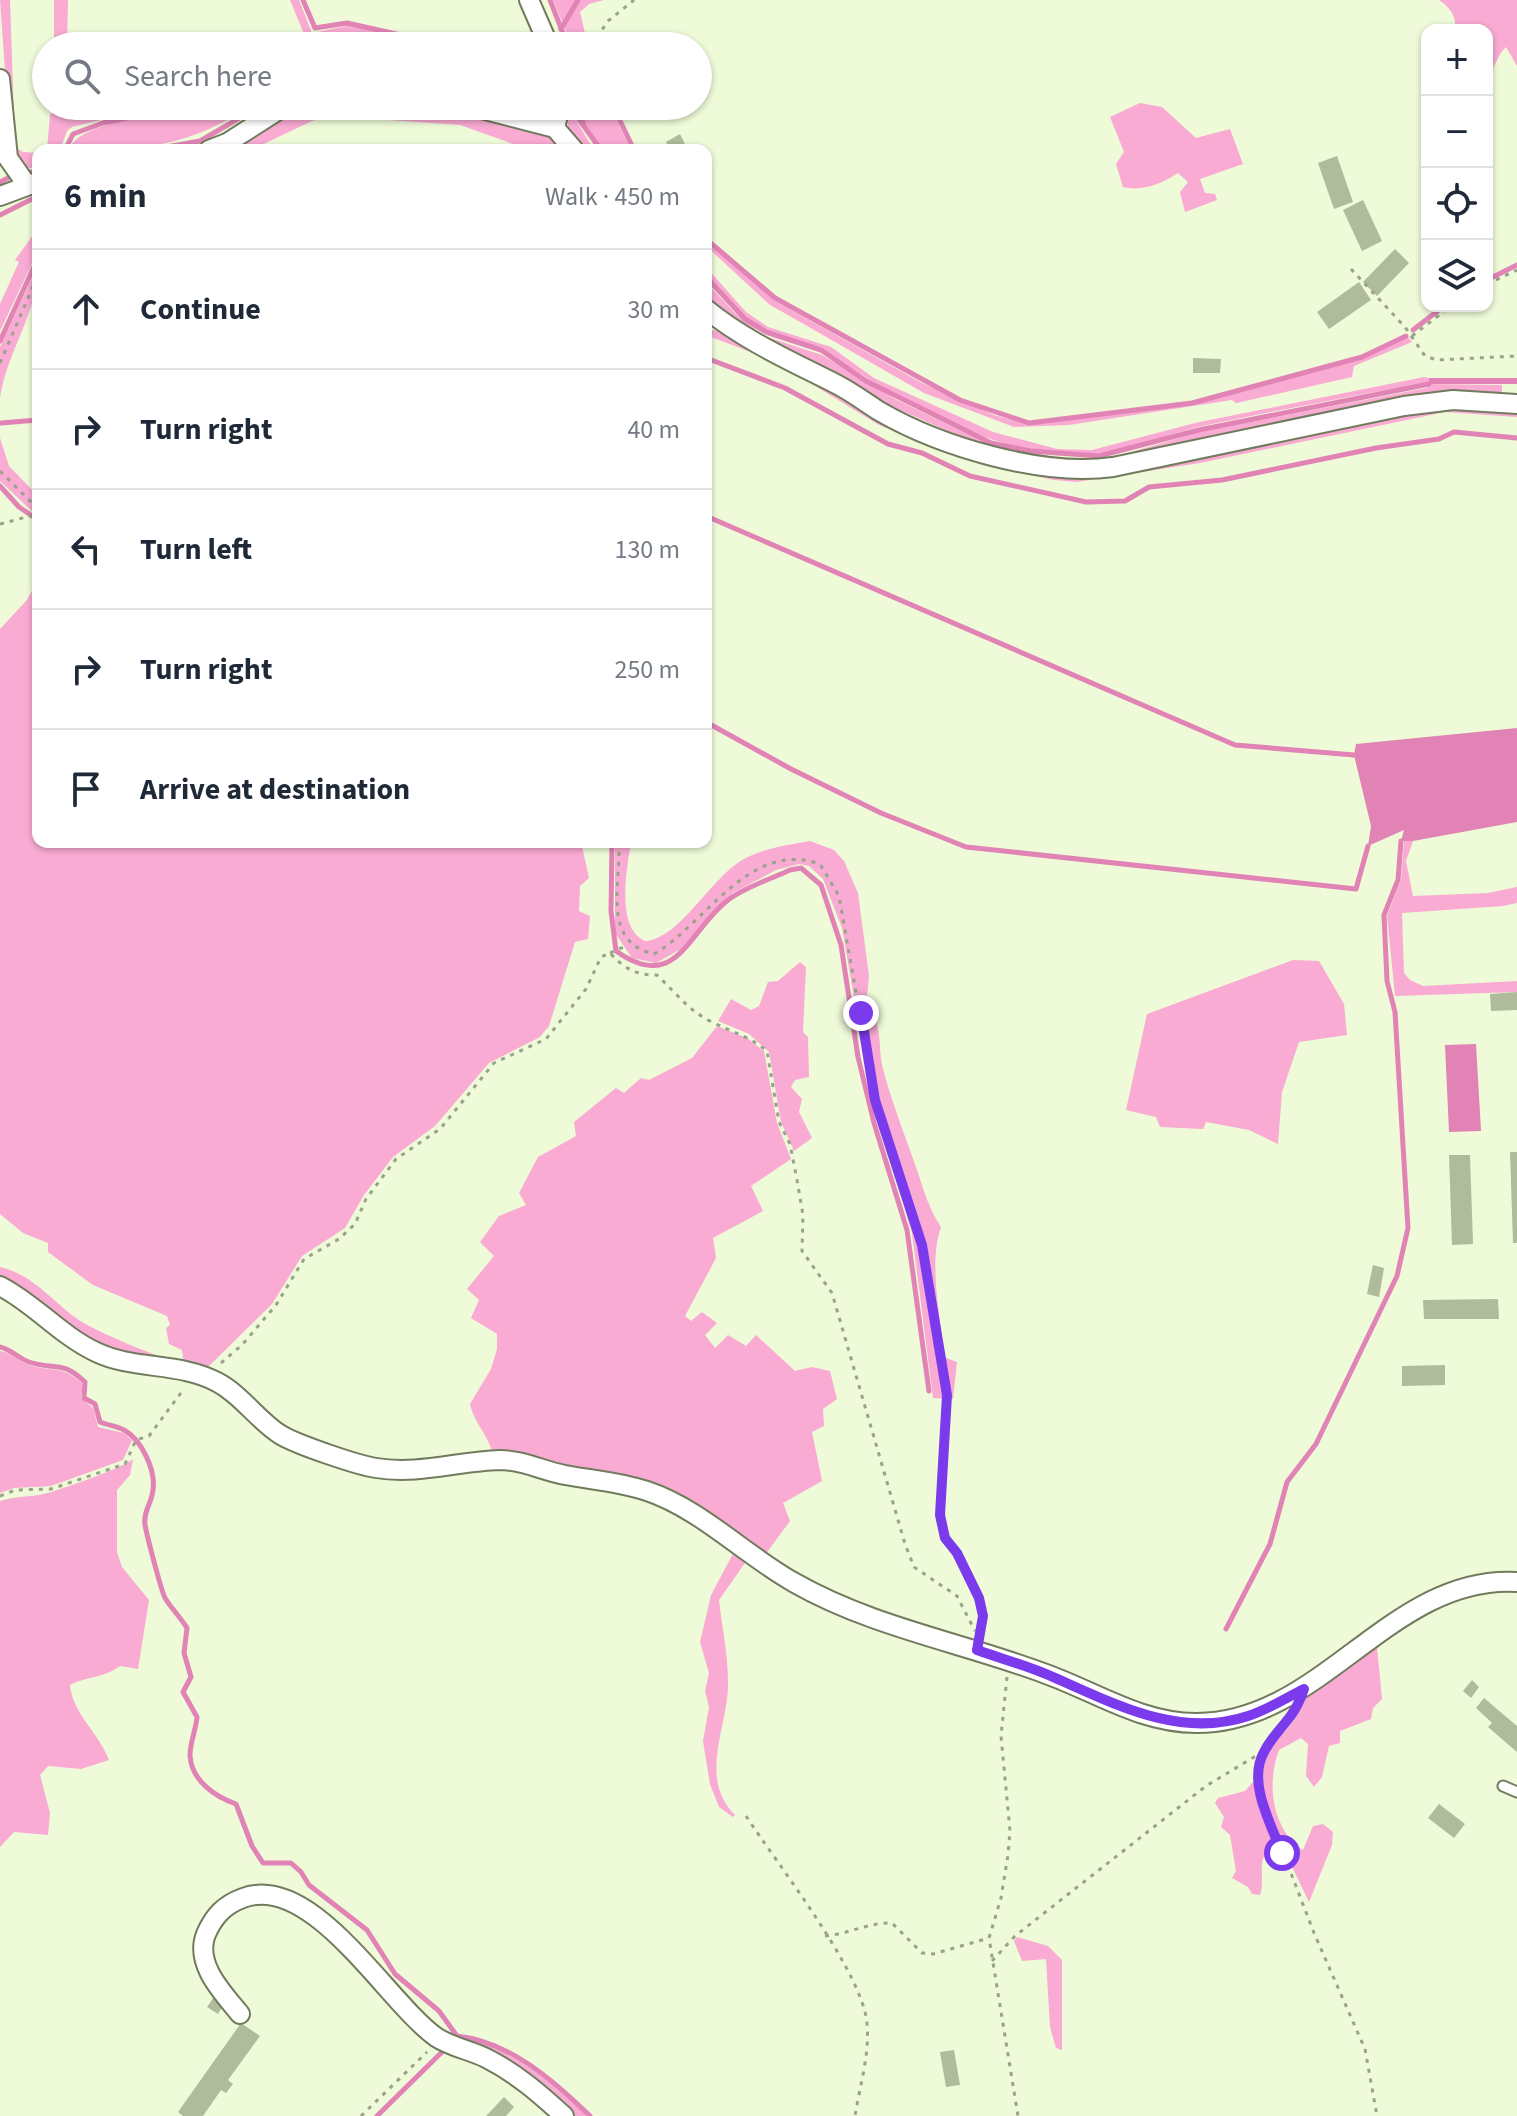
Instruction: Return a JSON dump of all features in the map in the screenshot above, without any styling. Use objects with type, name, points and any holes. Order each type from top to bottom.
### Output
[{"type":"street","points":[[529,0],[543,32]]},
{"type":"street","points":[[0,79],[8,158],[32,184],[0,196]]},
{"type":"street","points":[[224,144],[263,120]]},
{"type":"street","points":[[524,120],[555,128],[569,144]]},
{"type":"street","points":[[555,128],[557,120]]},
{"type":"street","points":[[712,314],[732,331],[903,422],[1004,459],[1054,470],[1082,472],[1125,465],[1429,402],[1483,400],[1517,404]]},
{"type":"street","points":[[0,1286],[21,1297],[59,1329],[99,1354],[203,1376],[240,1398],[282,1435],[373,1468],[428,1469],[507,1460],[652,1492],[794,1583],[832,1603],[1009,1661],[1149,1717],[1175,1722],[1224,1722],[1250,1716],[1304,1689],[1386,1629],[1445,1595],[1499,1581],[1517,1582]]},
{"type":"street","points":[[240,2014],[216,1985],[206,1963],[203,1941],[219,1911],[251,1895],[268,1893],[308,1911],[439,2039],[510,2072],[564,2116]]},
{"type":"lane","points":[[1503,1786],[1517,1792]]},
{"type":"path","points":[[601,32],[608,21],[634,0]]},
{"type":"path","points":[[1351,269],[1412,336],[1425,356],[1437,360],[1517,356]]},
{"type":"path","points":[[1493,281],[1517,270]]},
{"type":"path","points":[[0,363],[32,289]]},
{"type":"path","points":[[1412,336],[1443,312]]},
{"type":"path","points":[[0,471],[32,505]]},
{"type":"path","points":[[0,524],[32,513]]},
{"type":"path","points":[[619,848],[619,918],[628,945]]},
{"type":"path","points":[[0,1496],[15,1490],[51,1489],[125,1464],[136,1440],[149,1436],[189,1382],[203,1376],[242,1345],[276,1305],[304,1259],[339,1239],[355,1224],[366,1199],[396,1159],[440,1129],[494,1063],[546,1039],[586,989],[601,957],[628,945],[654,954],[671,945],[721,894],[771,864],[804,859],[820,864],[839,896],[853,960],[875,1100],[922,1245],[947,1395],[940,1515],[945,1538],[957,1553],[979,1598],[983,1616],[977,1650]]},
{"type":"path","points":[[610,953],[632,971],[644,976],[657,975],[684,1004],[709,1021],[749,1035],[767,1051],[779,1122],[790,1144],[799,1191],[803,1215],[802,1251],[832,1293],[914,1567],[957,1596],[969,1614],[977,1650]]},
{"type":"path","points":[[1009,1661],[1001,1736],[1010,1831],[1001,1898],[989,1938],[1018,2116]]},
{"type":"path","points":[[992,1961],[1015,1936],[1206,1786],[1264,1751],[1297,1710],[1304,1689]]},
{"type":"path","points":[[1264,1751],[1257,1774],[1262,1798],[1314,1933],[1365,2049],[1377,2116]]},
{"type":"path","points":[[746,1816],[825,1936],[854,1986],[865,2014],[866,2053],[855,2116]]},
{"type":"path","points":[[825,1936],[847,1934],[879,1922],[892,1923],[922,1953],[933,1954],[989,1938]]},
{"type":"path","points":[[361,2116],[439,2039]]},
{"type":"shaded area","points":[[0,0],[10,0],[15,147],[32,153],[32,168],[23,168],[11,155]]},
{"type":"shaded area","points":[[54,0],[68,0],[67,32],[54,32]]},
{"type":"shaded area","points":[[290,0],[299,0],[312,32],[303,32]]},
{"type":"shaded area","points":[[553,0],[604,0],[589,4],[580,12],[585,32],[566,32]]},
{"type":"shaded area","points":[[1439,0],[1517,0],[1517,66],[1506,47],[1493,67],[1493,24],[1455,24],[1446,6]]},
{"type":"shaded area","points":[[351,25],[381,32],[317,32]]},
{"type":"shaded area","points":[[1140,103],[1162,107],[1196,138],[1230,129],[1243,164],[1200,179],[1205,193],[1215,194],[1217,200],[1185,212],[1180,192],[1188,182],[1178,173],[1152,186],[1123,187],[1116,164],[1124,152],[1110,117]]},
{"type":"shaded area","points":[[50,120],[101,120],[72,127],[62,144],[48,144]]},
{"type":"shaded area","points":[[124,120],[228,120],[185,138],[158,144],[73,144],[89,132]]},
{"type":"shaded area","points":[[278,120],[316,120],[264,144],[236,144]]},
{"type":"shaded area","points":[[389,120],[512,120],[542,132],[559,144],[513,144],[460,125]]},
{"type":"shaded area","points":[[567,120],[576,120],[590,144],[575,144],[570,137]]},
{"type":"shaded area","points":[[584,120],[617,120],[628,144],[599,144]]},
{"type":"shaded area","points":[[32,236],[32,264],[0,331],[0,304],[19,262],[15,260]]},
{"type":"shaded area","points":[[712,246],[775,301],[922,383],[994,415],[1030,425],[1193,404],[1360,359],[1408,337],[1412,342],[1354,366],[1352,377],[1236,403],[1232,400],[1069,425],[1014,427],[924,393],[770,305],[712,252]]},
{"type":"shaded area","points":[[712,274],[746,312],[768,327],[831,347],[874,378],[993,432],[1057,449],[1092,450],[1195,423],[1424,377],[1429,378],[1429,382],[1203,426],[1103,453],[1068,455],[1035,451],[971,432],[910,403],[818,348],[768,332],[750,321],[712,281]]},
{"type":"shaded area","points":[[32,278],[32,302],[0,397],[0,347]]},
{"type":"shaded area","points":[[712,288],[736,314],[764,336],[822,355],[895,399],[986,443],[1064,459],[1114,457],[1200,432],[1426,388],[1429,384],[1502,385],[1502,397],[1162,453],[1067,464],[977,444],[889,405],[762,340],[712,306]]},
{"type":"shaded area","points":[[712,330],[724,332],[816,379],[1042,474],[1091,477],[1440,405],[1517,410],[1517,417],[1445,412],[1200,463],[1077,482],[982,465],[879,425],[776,362],[712,337]]},
{"type":"shaded area","points":[[1429,378],[1517,378],[1517,384],[1429,384]]},
{"type":"shaded area","points":[[0,438],[9,466],[32,490],[32,511],[0,481]]},
{"type":"shaded area","points":[[32,591],[32,848],[582,848],[589,878],[580,886],[579,911],[590,916],[588,939],[575,942],[549,1026],[540,1037],[489,1063],[435,1126],[393,1157],[364,1195],[345,1228],[302,1256],[272,1304],[206,1369],[184,1365],[182,1350],[169,1344],[167,1316],[93,1285],[48,1252],[48,1243],[23,1233],[0,1214],[0,629]]},
{"type":"shaded area","points":[[1517,728],[1517,822],[1413,841],[1401,841],[1404,830],[1368,846],[1371,826],[1354,755],[1356,744]]},
{"type":"shaded area","points":[[810,841],[834,850],[844,861],[858,893],[869,976],[866,1007],[877,1026],[882,1065],[894,1105],[927,1200],[941,1227],[937,1242],[936,1291],[944,1357],[957,1362],[953,1399],[933,1398],[912,1233],[872,1100],[842,928],[823,879],[809,866],[799,864],[776,870],[733,893],[681,949],[656,963],[632,958],[615,933],[615,848],[630,848],[626,911],[636,934],[645,941],[671,930],[744,859]]},
{"type":"shaded area","points":[[1404,841],[1413,841],[1406,861],[1413,896],[1488,893],[1517,887],[1517,903],[1402,913],[1404,973],[1423,986],[1517,981],[1517,992],[1395,996],[1387,916],[1401,880]]},
{"type":"shaded area","points":[[1293,960],[1319,961],[1344,1004],[1347,1035],[1299,1042],[1282,1092],[1278,1144],[1249,1130],[1206,1122],[1203,1129],[1160,1127],[1156,1117],[1126,1110],[1147,1014]]},
{"type":"shaded area","points":[[800,962],[806,967],[803,1032],[808,1037],[809,1077],[795,1080],[791,1087],[802,1099],[799,1112],[812,1138],[794,1151],[781,1122],[769,1052],[749,1034],[718,1021],[731,999],[751,1010],[759,1006],[768,982],[778,981]]},
{"type":"shaded area","points":[[717,1026],[747,1038],[764,1051],[777,1123],[791,1159],[751,1186],[763,1211],[713,1238],[716,1258],[685,1316],[691,1321],[702,1312],[717,1323],[705,1335],[715,1348],[728,1335],[746,1346],[756,1335],[795,1371],[812,1367],[830,1371],[837,1399],[823,1409],[824,1426],[812,1432],[822,1481],[783,1503],[790,1521],[762,1559],[694,1508],[493,1456],[470,1404],[491,1369],[497,1349],[497,1334],[471,1318],[479,1300],[467,1289],[494,1256],[480,1242],[499,1216],[526,1205],[519,1193],[538,1157],[576,1136],[574,1122],[616,1088],[624,1093],[641,1078],[649,1080],[692,1058]]},
{"type":"shaded area","points":[[1476,1044],[1481,1131],[1449,1132],[1445,1045]]},
{"type":"shaded area","points":[[0,1267],[32,1281],[86,1324],[183,1365],[106,1350],[32,1298],[0,1281]]},
{"type":"shaded area","points":[[0,1351],[29,1365],[63,1371],[83,1384],[81,1398],[93,1408],[98,1427],[124,1433],[132,1440],[123,1460],[51,1486],[14,1488],[0,1493]]},
{"type":"shaded area","points":[[133,1459],[130,1475],[117,1490],[117,1552],[122,1567],[149,1600],[138,1669],[120,1666],[70,1685],[76,1705],[109,1760],[81,1769],[48,1766],[40,1775],[50,1813],[48,1835],[14,1832],[0,1847],[0,1501],[52,1492],[105,1473]]},
{"type":"shaded area","points":[[735,1550],[745,1563],[719,1600],[728,1682],[716,1768],[718,1784],[724,1800],[735,1815],[733,1817],[719,1807],[710,1784],[703,1741],[709,1707],[705,1691],[709,1673],[700,1642],[711,1595]]},
{"type":"shaded area","points":[[1377,1647],[1382,1699],[1373,1708],[1371,1719],[1340,1731],[1340,1743],[1329,1746],[1322,1777],[1314,1787],[1306,1776],[1308,1744],[1301,1738],[1279,1750],[1275,1763],[1274,1805],[1284,1831],[1303,1850],[1313,1826],[1323,1824],[1333,1832],[1332,1845],[1309,1902],[1267,1806],[1263,1766],[1268,1751],[1292,1723],[1309,1691],[1332,1672]]},
{"type":"shaded area","points":[[1254,1781],[1274,1846],[1262,1862],[1260,1895],[1252,1894],[1248,1887],[1232,1878],[1236,1871],[1230,1835],[1221,1827],[1224,1817],[1215,1803],[1218,1798],[1245,1791]]},
{"type":"shaded area","points":[[1017,1937],[1048,1946],[1062,1960],[1062,2050],[1056,2048],[1050,2027],[1046,1959],[1022,1961],[1014,1941]]},
{"type":"shaded area","points":[[460,2039],[496,2049],[530,2068],[587,2116],[575,2116],[522,2071],[493,2053]]},
{"type":"building","points":[[680,134],[685,144],[667,144]]},
{"type":"building","points":[[1337,156],[1353,202],[1334,209],[1318,163]]},
{"type":"building","points":[[1363,200],[1382,241],[1362,251],[1343,210]]},
{"type":"building","points":[[1395,249],[1409,263],[1377,296],[1363,282]]},
{"type":"building","points":[[1359,282],[1371,300],[1329,329],[1317,312]]},
{"type":"building","points":[[1193,358],[1221,359],[1220,373],[1193,373]]},
{"type":"building","points":[[1517,992],[1517,1010],[1491,1011],[1490,994]]},
{"type":"building","points":[[1510,1152],[1517,1152],[1517,1243],[1513,1243]]},
{"type":"building","points":[[1449,1155],[1470,1155],[1473,1244],[1452,1245]]},
{"type":"building","points":[[1373,1265],[1384,1268],[1379,1297],[1367,1294]]},
{"type":"building","points":[[1498,1299],[1499,1319],[1424,1319],[1423,1300]]},
{"type":"building","points":[[1445,1365],[1445,1385],[1402,1386],[1402,1366]]},
{"type":"building","points":[[1472,1680],[1479,1687],[1471,1698],[1463,1691]]},
{"type":"building","points":[[1484,1698],[1517,1726],[1517,1752],[1488,1727],[1492,1723],[1476,1708]]},
{"type":"building","points":[[1439,1804],[1465,1824],[1454,1838],[1428,1818]]},
{"type":"building","points":[[214,1997],[224,2004],[218,2014],[207,2007]]},
{"type":"building","points":[[241,2023],[260,2036],[228,2080],[233,2084],[226,2093],[221,2090],[203,2116],[183,2116],[178,2112]]},
{"type":"building","points":[[954,2050],[960,2085],[946,2087],[940,2052]]},
{"type":"building","points":[[504,2097],[514,2107],[506,2116],[486,2116]]},
{"type":"waterway","points":[[303,0],[315,28],[347,23],[387,32]]},
{"type":"waterway","points":[[550,0],[563,32]]},
{"type":"waterway","points":[[561,29],[578,0]]},
{"type":"waterway","points":[[68,144],[73,134],[117,120]]},
{"type":"waterway","points":[[183,144],[200,141],[236,120]]},
{"type":"waterway","points":[[579,120],[597,144]]},
{"type":"waterway","points":[[583,120],[583,124]]},
{"type":"waterway","points":[[620,120],[631,144]]},
{"type":"waterway","points":[[25,172],[32,172]]},
{"type":"waterway","points":[[0,182],[10,177]]},
{"type":"waterway","points":[[0,215],[32,199]]},
{"type":"waterway","points":[[712,244],[775,298],[960,400],[1029,423],[1192,403],[1362,357],[1406,336]]},
{"type":"waterway","points":[[1493,277],[1517,265]]},
{"type":"waterway","points":[[0,341],[32,271]]},
{"type":"waterway","points":[[712,283],[745,319],[766,332],[821,350],[866,381],[991,443],[1030,451],[1099,456],[1199,430],[1429,384]]},
{"type":"waterway","points":[[1413,330],[1436,312]]},
{"type":"waterway","points":[[712,360],[785,388],[888,444],[922,453],[970,476],[1086,502],[1125,501],[1149,487],[1222,480],[1376,448],[1439,439],[1454,432],[1517,438]]},
{"type":"waterway","points":[[1,423],[32,420]]},
{"type":"waterway","points":[[0,486],[32,516]]},
{"type":"waterway","points":[[712,519],[1235,745],[1354,755]]},
{"type":"waterway","points":[[712,725],[881,813],[966,847],[1356,889],[1368,846]]},
{"type":"waterway","points":[[1226,1629],[1270,1544],[1287,1482],[1316,1444],[1397,1276],[1408,1228],[1395,1012],[1387,981],[1384,915],[1398,880],[1401,841]]},
{"type":"waterway","points":[[612,848],[611,911],[616,951],[653,966],[680,954],[714,913],[750,887],[801,868],[821,885],[841,945],[858,1057],[874,1123],[907,1230],[929,1391]]},
{"type":"waterway","points":[[0,1347],[29,1362],[63,1368],[77,1375],[85,1382],[84,1398],[95,1404],[100,1422],[130,1434],[146,1456],[153,1482],[145,1515],[146,1531],[165,1598],[187,1628],[184,1653],[191,1677],[183,1692],[197,1717],[190,1750],[191,1764],[206,1787],[236,1804],[252,1846],[263,1863],[291,1863],[309,1885],[367,1930],[395,1974],[439,2011],[457,2036],[513,2054],[546,2076],[590,2116]]},
{"type":"waterway","points":[[377,2116],[445,2049]]},
{"type":"route","points":[[861,1013],[875,1100],[922,1245],[947,1395],[943,1409],[940,1515],[945,1538],[957,1553],[979,1598],[983,1616],[977,1650],[1051,1675],[1149,1717],[1175,1722],[1224,1722],[1250,1716],[1304,1689],[1297,1710],[1264,1751],[1257,1774],[1262,1798],[1282,1853]]}]
